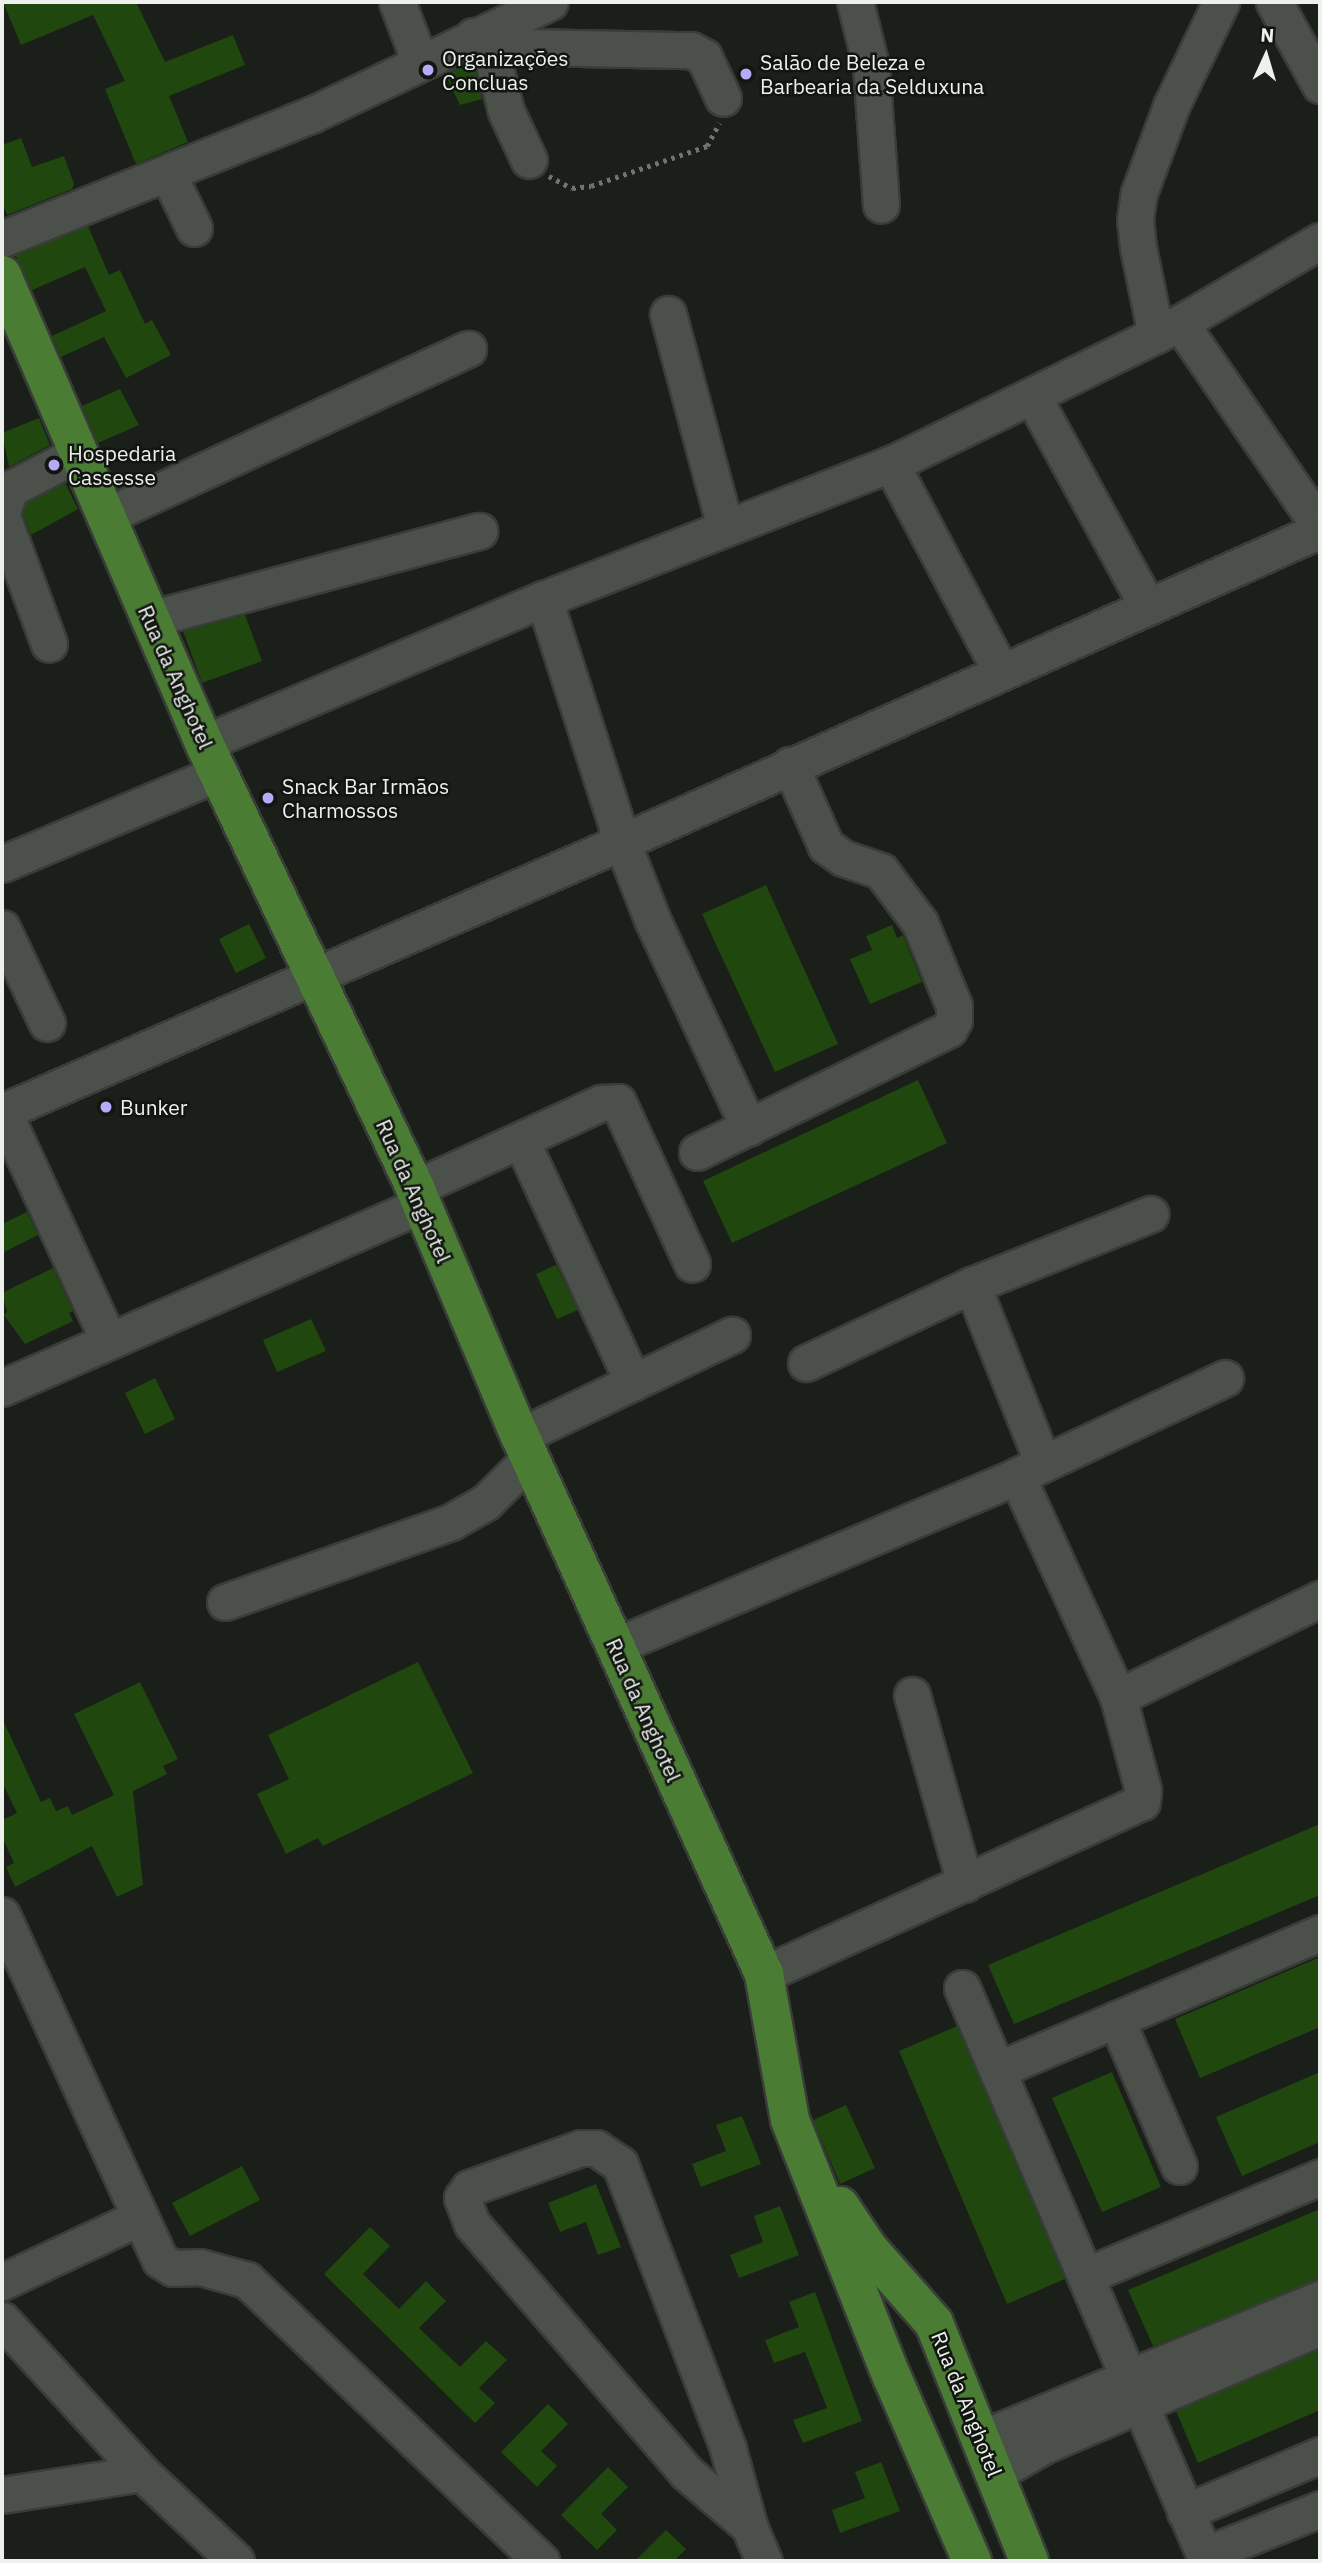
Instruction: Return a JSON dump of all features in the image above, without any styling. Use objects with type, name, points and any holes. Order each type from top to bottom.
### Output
[{"type":"main road","name":"Rua da Anghotel","points":[[2,275],[211,758],[316,974],[418,1197],[525,1447],[764,1974],[790,2120],[892,2377],[972,2561]]},
{"type":"main road","name":"Rua da Anghotel","points":[[790,2120],[846,2219],[934,2323],[1029,2561]]},
{"type":"street","points":[[397,2],[419,62]]},
{"type":"street","points":[[2,239],[313,114],[496,24],[550,2]]},
{"type":"street","points":[[855,2],[871,65],[881,205]]},
{"type":"street","points":[[108,1339],[3,1111],[622,842],[1320,528],[1168,329],[1138,247],[1135,220],[1139,193],[1172,104],[1221,2]]},
{"type":"street","points":[[1275,2],[1318,72]]},
{"type":"street","points":[[496,24],[528,47],[691,50],[704,57],[723,98]]},
{"type":"street","points":[[496,24],[506,111],[529,160]]},
{"type":"street","points":[[168,174],[194,228]]},
{"type":"street","points":[[2,864],[211,758],[544,599],[725,526],[891,464],[1168,329],[1320,241]]},
{"type":"street","points":[[668,314],[725,526]]},
{"type":"street","points":[[106,516],[468,349]]},
{"type":"street","points":[[1032,397],[1147,605]]},
{"type":"street","points":[[49,644],[2,514],[10,489],[79,453]]},
{"type":"street","points":[[891,464],[1000,670]]},
{"type":"street","points":[[150,619],[479,531]]},
{"type":"street","points":[[544,599],[622,842],[652,919],[749,1128]]},
{"type":"street","points":[[696,1152],[949,1029],[954,1020],[954,1006],[920,923],[881,871],[843,858],[826,846],[790,765]]},
{"type":"street","points":[[2,928],[47,1023]]},
{"type":"street","points":[[2,1388],[418,1197],[521,1140],[601,1103],[618,1102],[692,1264]]},
{"type":"street","points":[[521,1140],[633,1382]]},
{"type":"street","points":[[806,1363],[972,1285],[1150,1214]]},
{"type":"street","points":[[764,1974],[1142,1802],[1143,1790],[1118,1697],[1030,1470],[972,1285]]},
{"type":"street","points":[[225,1602],[451,1522],[486,1502],[525,1447],[633,1382],[732,1335]]},
{"type":"street","points":[[615,1646],[1030,1470],[1225,1378]]},
{"type":"street","points":[[1118,1697],[1320,1599]]},
{"type":"street","points":[[912,1695],[965,1884]]},
{"type":"street","points":[[2,1915],[138,2218],[160,2260],[167,2264],[225,2271],[247,2280],[541,2561]]},
{"type":"street","points":[[997,2070],[1320,1933]]},
{"type":"street","points":[[962,1988],[1205,2558],[1320,2509]]},
{"type":"street","points":[[1116,2019],[1180,2166]]},
{"type":"street","points":[[749,2526],[687,2473],[472,2224],[462,2198],[469,2188],[581,2148],[610,2154],[620,2164],[728,2449],[749,2526],[764,2561]]},
{"type":"street","points":[[1085,2276],[1320,2176]]},
{"type":"street","points":[[2,2282],[138,2218]]},
{"type":"street","points":[[996,2473],[1134,2391],[1320,2299]]},
{"type":"street","points":[[2,2320],[142,2473],[236,2561]]},
{"type":"street","points":[[982,2438],[1134,2391],[1320,2327]]},
{"type":"street","points":[[687,2473],[713,2465],[728,2449]]},
{"type":"street","points":[[1185,2512],[1320,2455]]},
{"type":"street","points":[[2,2495],[142,2473]]},
{"type":"path","points":[[572,188],[591,186],[707,146],[717,133],[723,98]]},
{"type":"building","points":[[3,2],[136,2],[165,62],[233,35],[245,65],[169,96],[188,142],[136,164],[105,89],[125,81],[93,15],[21,45]]},
{"type":"building","points":[[473,61],[482,99],[460,105],[445,74]]},
{"type":"building","points":[[21,138],[32,167],[64,156],[74,184],[72,189],[7,215],[2,201],[2,145]]},
{"type":"building","points":[[88,226],[109,275],[120,270],[145,324],[152,320],[171,355],[126,378],[104,337],[61,357],[52,336],[106,311],[85,267],[32,290],[15,255]]},
{"type":"building","points":[[120,389],[139,425],[98,443],[82,406]]},
{"type":"building","points":[[39,418],[50,445],[9,467],[2,433]]},
{"type":"building","points":[[65,483],[78,509],[31,535],[23,514],[26,503]]},
{"type":"building","points":[[245,615],[262,661],[202,683],[183,631]]},
{"type":"building","points":[[766,885],[838,1044],[775,1072],[702,914]]},
{"type":"building","points":[[249,924],[266,958],[236,973],[219,939]]},
{"type":"building","points":[[892,925],[897,938],[903,935],[922,982],[870,1004],[850,959],[872,950],[866,936]]},
{"type":"building","points":[[918,1080],[947,1143],[732,1243],[703,1181]]},
{"type":"building","points":[[27,1212],[38,1235],[2,1253],[2,1224]]},
{"type":"building","points":[[556,1265],[578,1310],[557,1319],[536,1274]]},
{"type":"building","points":[[53,1268],[73,1311],[69,1313],[73,1321],[25,1344],[4,1315],[7,1312],[2,1293]]},
{"type":"building","points":[[311,1319],[326,1351],[277,1372],[263,1340]]},
{"type":"building","points":[[155,1378],[175,1419],[145,1434],[125,1393]]},
{"type":"building","points":[[418,1662],[473,1773],[323,1846],[318,1838],[286,1854],[257,1794],[289,1779],[268,1735]]},
{"type":"building","points":[[140,1682],[178,1759],[163,1766],[167,1774],[133,1791],[143,1885],[117,1897],[92,1846],[15,1887],[6,1867],[14,1863],[2,1837],[2,1820],[17,1813],[2,1782],[2,1718],[41,1802],[50,1798],[56,1811],[68,1806],[72,1815],[114,1795],[74,1714]]},
{"type":"building","points":[[1320,1824],[1320,1895],[1014,2024],[988,1965]]},
{"type":"building","points":[[1320,1957],[1320,2027],[1200,2078],[1175,2019]]},
{"type":"building","points":[[957,2026],[1065,2279],[1007,2304],[899,2051]]},
{"type":"building","points":[[1112,2072],[1161,2187],[1102,2212],[1052,2098]]},
{"type":"building","points":[[1320,2072],[1320,2142],[1242,2176],[1216,2117]]},
{"type":"building","points":[[846,2105],[875,2168],[840,2184],[813,2120]]},
{"type":"building","points":[[742,2116],[761,2164],[701,2187],[692,2164],[726,2151],[716,2125]]},
{"type":"building","points":[[242,2166],[260,2200],[190,2236],[172,2203]]},
{"type":"building","points":[[596,2184],[621,2247],[598,2255],[586,2222],[560,2232],[548,2203]]},
{"type":"building","points":[[780,2206],[799,2255],[739,2278],[730,2255],[763,2242],[754,2216]]},
{"type":"building","points":[[1320,2209],[1320,2279],[1153,2346],[1128,2290]]},
{"type":"building","points":[[370,2227],[390,2246],[363,2274],[399,2309],[426,2281],[446,2301],[419,2328],[460,2367],[486,2341],[507,2360],[479,2388],[495,2403],[475,2423],[324,2274]]},
{"type":"building","points":[[815,2292],[862,2421],[803,2443],[793,2420],[827,2408],[805,2352],[774,2363],[765,2340],[799,2327],[789,2302]]},
{"type":"building","points":[[1320,2349],[1320,2410],[1198,2463],[1176,2411]]},
{"type":"building","points":[[548,2404],[568,2424],[541,2451],[557,2466],[537,2487],[501,2452]]},
{"type":"building","points":[[881,2462],[900,2511],[840,2533],[832,2510],[865,2498],[855,2472]]},
{"type":"building","points":[[608,2467],[628,2487],[601,2514],[617,2530],[597,2550],[561,2515]]},
{"type":"building","points":[[666,2530],[686,2549],[674,2561],[635,2561]]},
{"type":"place","name":"Organizações Concluas","points":[[428,70]]},
{"type":"place","name":"Salão de Beleza e Barbearia da Selduxuna","points":[[746,74]]},
{"type":"place","name":"Hospedaria Cassesse","points":[[54,465]]},
{"type":"place","name":"Snack Bar Irmãos Charmossos","points":[[268,798]]},
{"type":"place","name":"Bunker","points":[[106,1107]]}]
